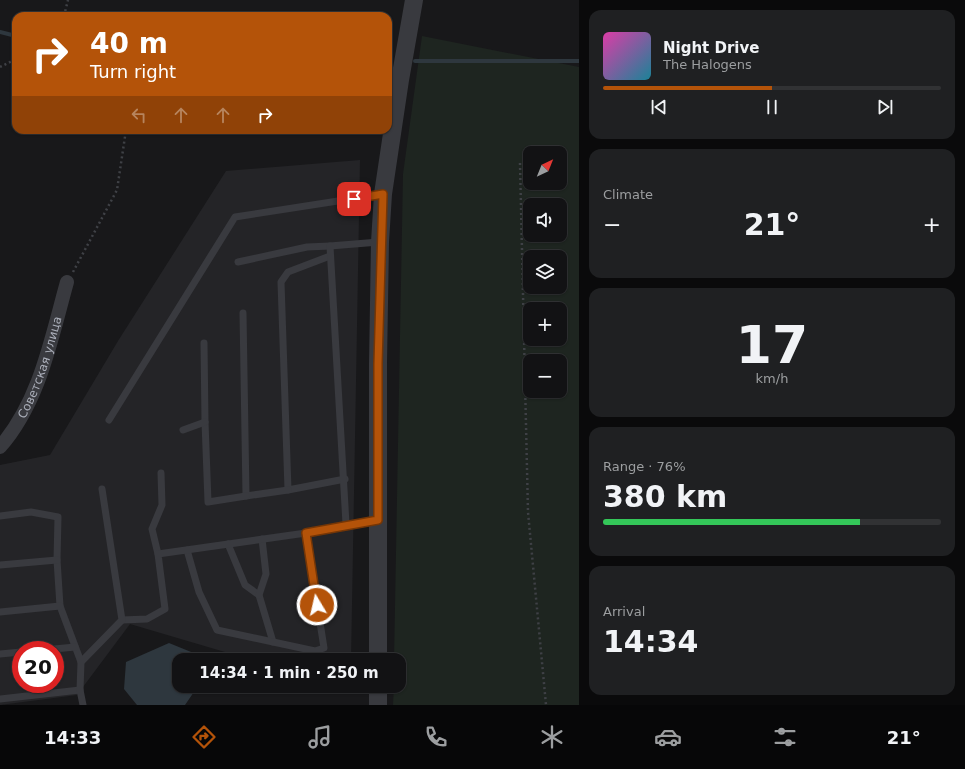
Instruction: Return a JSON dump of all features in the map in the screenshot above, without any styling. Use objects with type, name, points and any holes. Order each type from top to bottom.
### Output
[{"type":"street","points":[[392,134],[414,0]]},
{"type":"street","points":[[378,653],[380,242],[383,194],[392,134]]},
{"type":"street","name":"Советская улица","points":[[0,447],[30,404],[68,282]]},
{"type":"street","points":[[378,693],[378,705]]},
{"type":"lane","points":[[109,420],[236,217],[383,194]]},
{"type":"lane","points":[[238,262],[307,247],[380,242]]},
{"type":"lane","points":[[330,246],[345,479],[346,524]]},
{"type":"lane","points":[[288,490],[280,282],[288,272],[330,256]]},
{"type":"lane","points":[[243,313],[246,496]]},
{"type":"lane","points":[[204,343],[208,502],[288,490],[345,479]]},
{"type":"lane","points":[[183,430],[205,422]]},
{"type":"lane","points":[[81,662],[122,620],[147,619],[165,609],[158,554],[152,529],[162,505],[161,473]]},
{"type":"lane","points":[[102,489],[122,620]]},
{"type":"lane","points":[[0,516],[32,512],[58,517],[57,560],[60,606],[81,662],[80,690],[83,705]]},
{"type":"lane","points":[[158,554],[306,533],[346,524],[378,520]]},
{"type":"lane","points":[[187,550],[199,592],[217,630],[315,651],[324,648],[306,533]]},
{"type":"lane","points":[[262,539],[266,574],[259,595],[273,642]]},
{"type":"lane","points":[[228,544],[245,585],[259,595]]},
{"type":"lane","points":[[0,566],[57,560]]},
{"type":"lane","points":[[0,612],[60,606]]},
{"type":"lane","points":[[64,648],[75,647]]},
{"type":"lane","points":[[0,654],[12,653]]},
{"type":"lane","points":[[0,699],[80,690]]},
{"type":"path","points":[[65,12],[68,0]]},
{"type":"path","points":[[0,67],[12,61]]},
{"type":"path","points":[[68,282],[117,190],[125,134]]},
{"type":"path","points":[[520,163],[528,512],[546,705]]},
{"type":"shaded area","points":[[422,36],[579,67],[579,705],[393,705],[394,693],[406,693],[406,653],[394,653],[403,174]]},
{"type":"shaded area","points":[[360,160],[351,653],[228,653],[130,624],[77,695],[0,705],[0,465],[50,455],[118,341],[226,171]]},
{"type":"shaded area","points":[[169,643],[194,653],[172,653],[172,693],[193,693],[185,705],[137,705],[124,689],[126,662]]},
{"type":"waterway","points":[[0,32],[12,35]]},
{"type":"waterway","points":[[415,61],[579,61]]},
{"type":"route","points":[[317,605],[306,533],[346,524],[378,520],[378,364],[380,242],[383,194],[354,199]]}]
